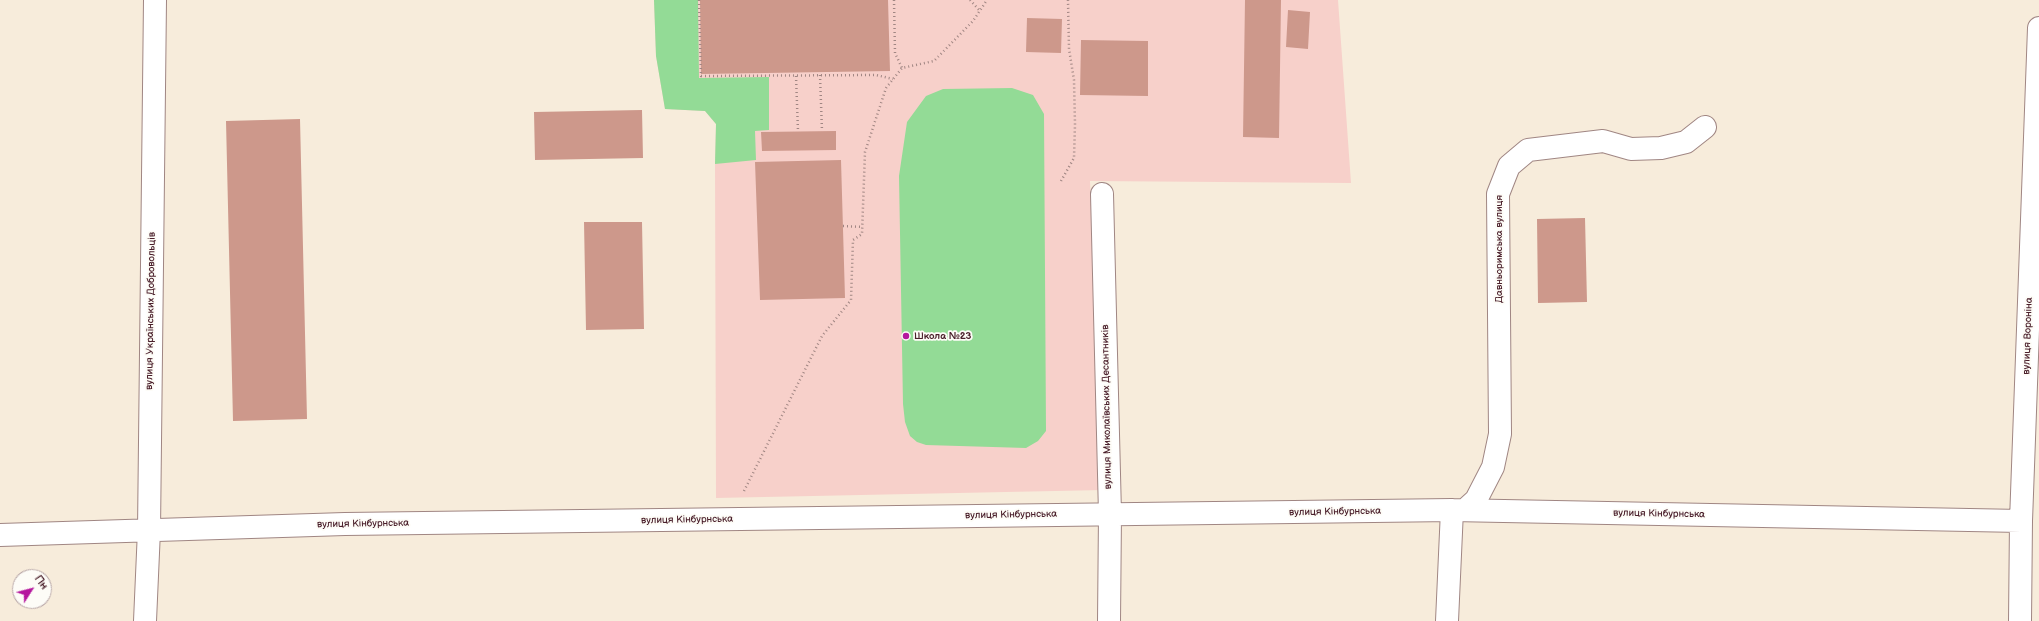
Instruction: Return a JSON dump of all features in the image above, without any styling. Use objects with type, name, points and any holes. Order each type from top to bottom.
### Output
[{"type":"street","name":"вулиця Українських Добровольців","points":[[145,621],[148,530],[155,0]]},
{"type":"street","name":"вулиця Вороніна","points":[[2020,621],[2022,521],[2039,28]]},
{"type":"street","name":"Давньоримська вулиця","points":[[1458,510],[1476,500],[1493,467],[1500,434],[1498,194],[1509,166],[1528,150],[1603,141],[1631,149],[1660,148],[1686,142],[1705,127]]},
{"type":"street","name":"вулиця Миколаївських Десантників","points":[[1102,194],[1110,514],[1109,621]]},
{"type":"street","name":"вулиця Кінбурнська","points":[[0,535],[345,524],[1458,510],[2022,521]]},
{"type":"street","points":[[1447,621],[1458,510]]},
{"type":"path","points":[[699,0],[701,76],[876,75],[893,79]]},
{"type":"path","points":[[894,0],[895,53],[902,68]]},
{"type":"path","points":[[970,0],[980,11]]},
{"type":"path","points":[[728,519],[741,497],[822,336],[851,300],[853,240],[862,234],[863,227],[865,152],[886,88],[902,68],[934,61],[973,21],[987,0]]},
{"type":"path","points":[[1061,181],[1074,158],[1074,80],[1069,49],[1068,0]]},
{"type":"path","points":[[796,76],[798,131]]},
{"type":"path","points":[[820,76],[822,131]]},
{"type":"path","points":[[844,226],[863,227]]},
{"type":"shaded area","name":"Школа №23","points":[[654,0],[1338,0],[1351,183],[1090,181],[1103,490],[716,498],[716,124],[705,111],[665,109],[656,56]]},
{"type":"green space","points":[[654,0],[698,0],[699,78],[769,77],[769,130],[755,131],[756,160],[715,164],[716,124],[705,111],[665,109],[656,56]]},
{"type":"green space","points":[[1012,88],[1033,95],[1044,114],[1046,431],[1038,441],[1026,448],[926,445],[917,442],[910,436],[905,422],[903,404],[899,176],[907,122],[926,96],[943,89]]},
{"type":"building","points":[[700,0],[888,0],[890,71],[701,74]]},
{"type":"building","points":[[1245,0],[1281,0],[1279,138],[1243,137]]},
{"type":"building","points":[[1288,10],[1310,12],[1308,49],[1286,47]]},
{"type":"building","points":[[1027,18],[1062,19],[1061,53],[1026,52]]},
{"type":"building","points":[[1081,40],[1148,41],[1148,96],[1080,95]]},
{"type":"building","points":[[642,110],[643,158],[535,160],[534,112]]},
{"type":"building","points":[[300,119],[307,419],[233,421],[226,121]]},
{"type":"building","points":[[836,131],[836,150],[762,151],[761,132]]},
{"type":"building","points":[[841,160],[845,298],[760,300],[755,162]]},
{"type":"building","points":[[1585,218],[1587,302],[1538,303],[1537,219]]},
{"type":"building","points":[[584,222],[642,222],[644,329],[586,330]]},
{"type":"place","name":"Школа №23","points":[[906,336]]}]
